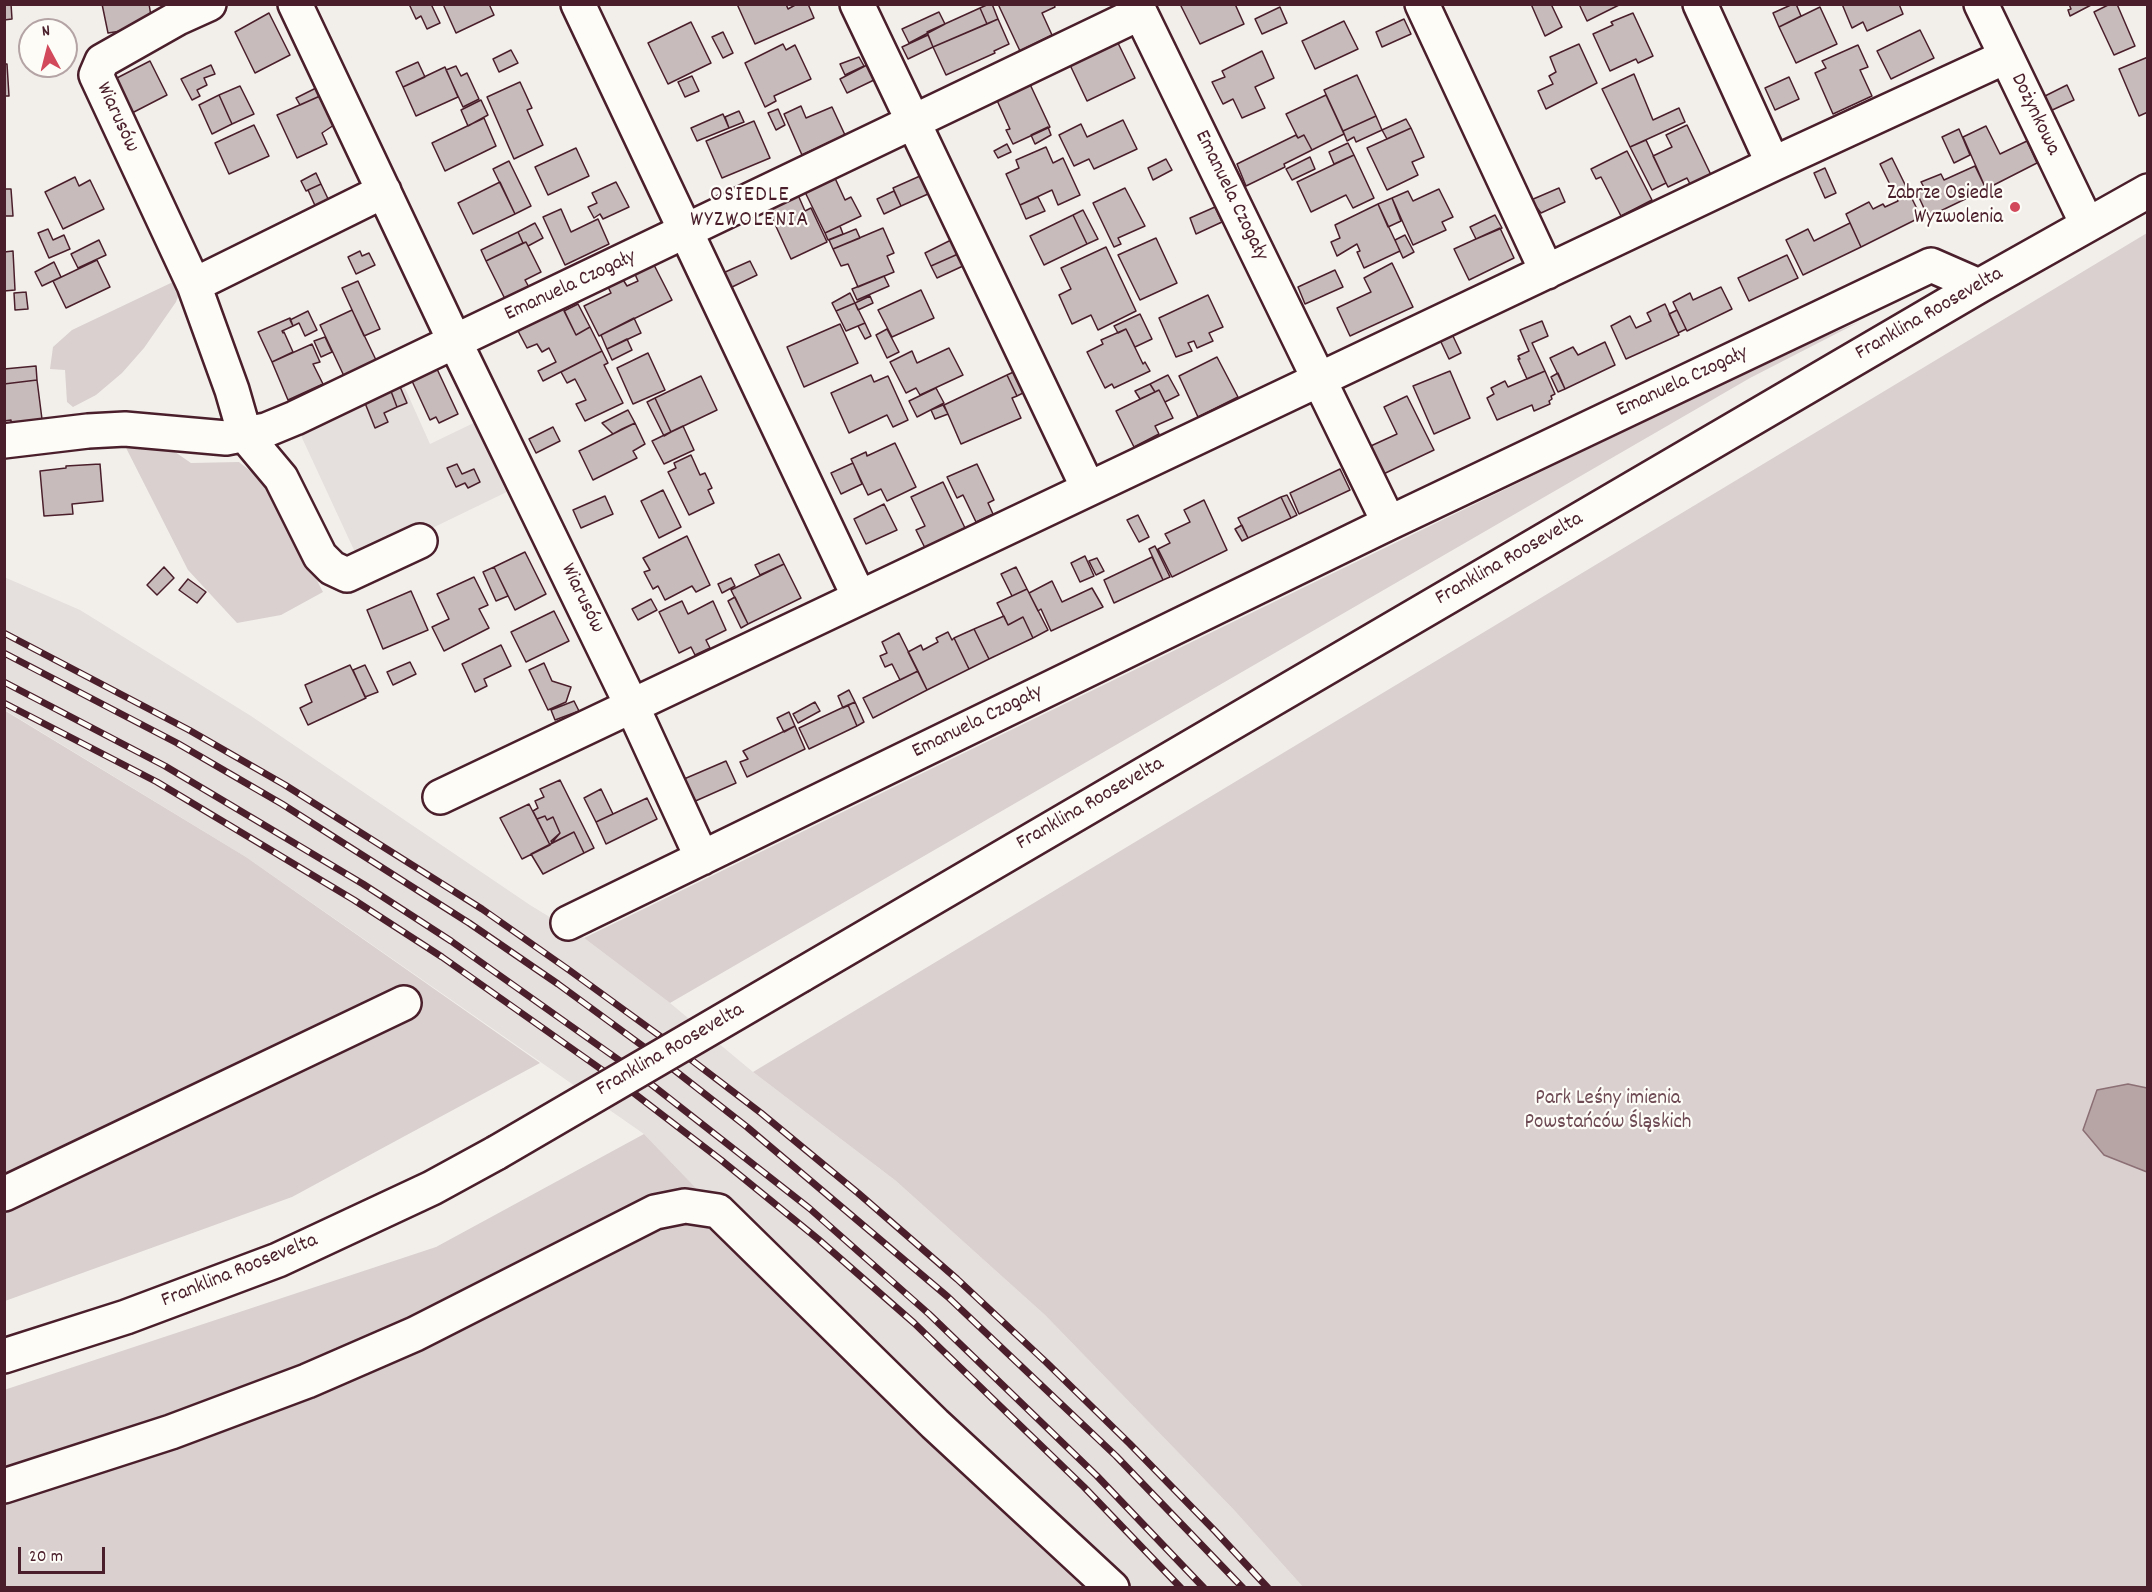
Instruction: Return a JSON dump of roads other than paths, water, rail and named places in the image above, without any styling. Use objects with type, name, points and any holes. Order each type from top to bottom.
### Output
[{"type":"street","name":"Wiarusów","points":[[209,4],[178,18],[102,61],[96,75],[194,285],[232,390],[245,435],[281,478],[320,556],[332,568],[347,575],[420,541]]},
{"type":"street","name":"Wiarusów","points":[[295,4],[455,342],[632,706],[702,858]]},
{"type":"street","points":[[578,4],[859,597]]},
{"type":"street","points":[[857,4],[1088,488]]},
{"type":"street","points":[[1422,4],[1547,272]]},
{"type":"street","points":[[1700,4],[1773,164]]},
{"type":"street","name":"Dożynkowa","points":[[1981,4],[2087,224]]},
{"type":"street","name":"Emanuela Czogały","points":[[455,342],[914,123],[1138,9],[1389,523]]},
{"type":"street","points":[[440,797],[1773,164],[2006,57]]},
{"type":"street","points":[[194,285],[384,191]]},
{"type":"street","name":"Franklina Roosevelta","points":[[4,1356],[126,1317],[278,1260],[432,1188],[801,975],[1979,286],[2148,191]]},
{"type":"street","name":"Emanuela Czogały","points":[[568,923],[1389,523],[1931,265],[1979,286]]},
{"type":"street","points":[[4,441],[125,429],[226,438],[245,435],[266,430],[295,418],[455,342]]},
{"type":"street","points":[[4,1194],[404,1004]]},
{"type":"street","points":[[4,1486],[171,1432],[307,1381],[415,1334],[655,1212],[685,1206],[718,1211],[935,1424],[1112,1587]]},
{"type":"railway","points":[[4,633],[189,730],[285,785],[482,909],[664,1039],[761,1113],[957,1279],[1130,1444],[1268,1588]]},
{"type":"railway","points":[[4,653],[177,743],[282,804],[469,923],[655,1055],[747,1127],[948,1297],[1116,1456],[1243,1588]]},
{"type":"railway","points":[[4,682],[165,766],[363,884],[451,941],[633,1070],[809,1208],[929,1314],[1097,1476],[1204,1588]]},
{"type":"railway","points":[[4,703],[157,782],[354,900],[442,957],[622,1084],[818,1239],[914,1323],[1084,1487],[1181,1588]]},
{"type":"place","name":"Zabrze Osiedle Wyzwolenia","points":[[2015,207]]},
{"type":"district","name":"OSIEDLE WYZWOLENIA","points":[[750,210]]},
{"type":"park label","name":"Park Leśny imienia Powstańców Śląskich","points":[[1608,1112]]}]
